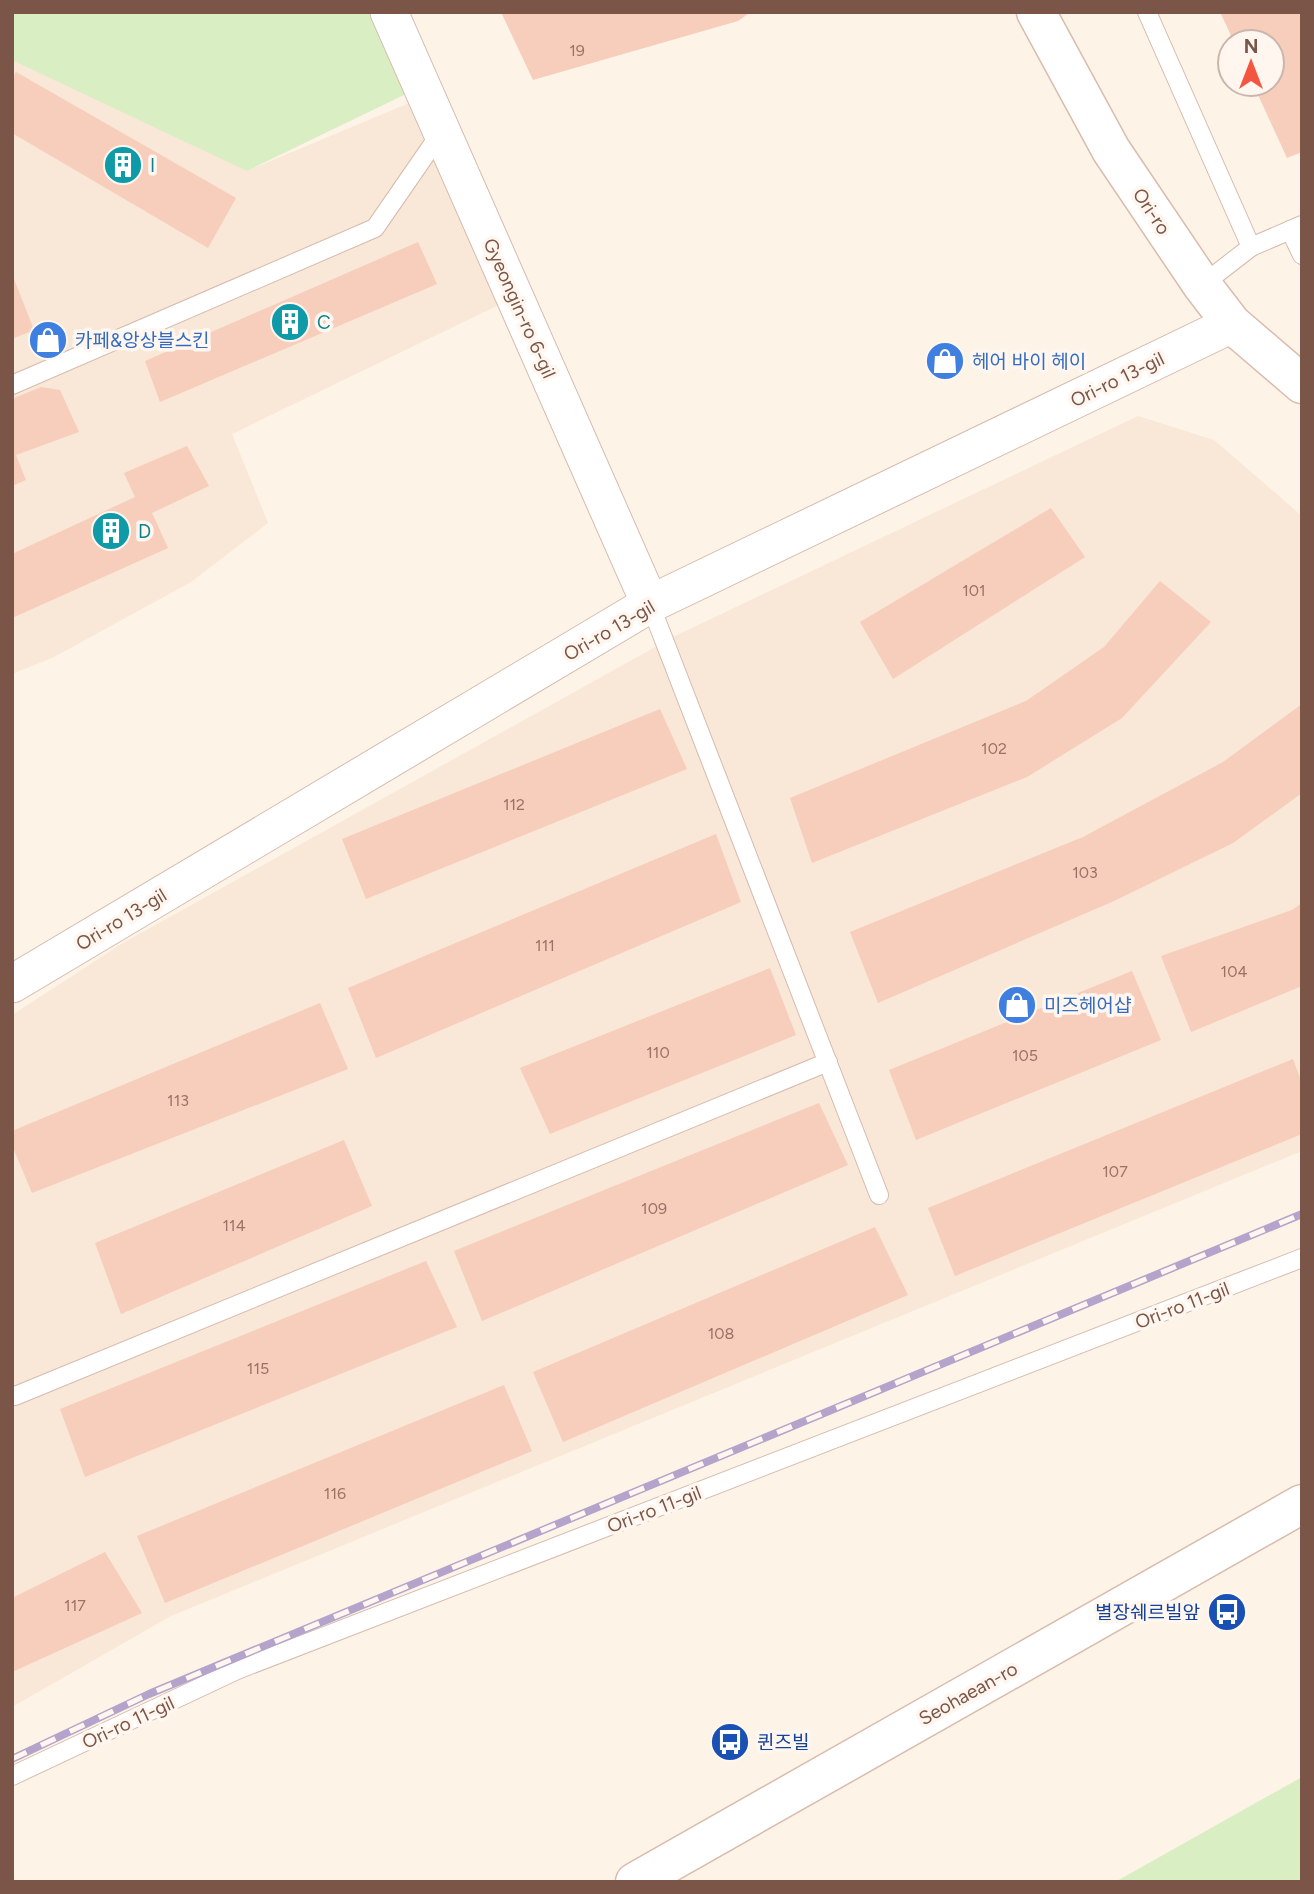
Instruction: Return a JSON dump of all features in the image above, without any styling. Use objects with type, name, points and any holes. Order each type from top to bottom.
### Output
[{"type":"main road","name":"Ori-ro","points":[[1036,12],[1111,150],[1202,285],[1232,324],[1302,384]]},
{"type":"main road","name":"Seohaean-ro","points":[[635,1882],[1302,1504]]},
{"type":"street","name":"Gyeongin-ro 6-gil","points":[[389,12],[650,604]]},
{"type":"street","name":"Ori-ro 13-gil","points":[[12,984],[650,604],[1232,324]]},
{"type":"lane","points":[[1147,12],[1251,247]]},
{"type":"lane","points":[[12,385],[375,228],[442,131]]},
{"type":"lane","points":[[1202,285],[1251,247],[1296,228],[1302,255]]},
{"type":"lane","points":[[650,604],[879,1195]]},
{"type":"lane","points":[[12,1395],[828,1062]]},
{"type":"lane","name":"Ori-ro 11-gil","points":[[12,1776],[237,1670],[1302,1258]]},
{"type":"shaded area","points":[[12,50],[247,171],[426,96],[515,297],[232,434],[268,523],[191,582],[54,657],[12,674]]},
{"type":"shaded area","points":[[1138,416],[1214,440],[1302,516],[1302,1151],[171,1616],[12,1707],[12,1015],[123,943],[675,636]]},
{"type":"green space","points":[[12,12],[370,12],[408,93],[247,171],[12,60]]},
{"type":"green space","points":[[1302,1777],[1302,1882],[1115,1882]]},
{"type":"building","points":[[501,12],[751,12],[738,21],[533,80]]},
{"type":"building","points":[[1220,12],[1302,12],[1302,152],[1287,158],[1259,98],[1286,98],[1286,28],[1227,28]]},
{"type":"building","name":"I","points":[[16,72],[236,198],[208,248],[12,133],[12,79]]},
{"type":"building","name":"C","points":[[418,242],[437,284],[160,402],[145,361]]},
{"type":"building","points":[[12,274],[34,330],[12,339]]},
{"type":"building","points":[[41,387],[60,390],[79,432],[16,455],[26,480],[12,486],[12,399]]},
{"type":"building","name":"D","points":[[187,446],[209,486],[152,513],[168,548],[12,618],[12,554],[135,497],[124,473]]},
{"type":"building","points":[[1051,508],[1085,557],[893,679],[860,622]]},
{"type":"building","points":[[1160,581],[1211,622],[1122,718],[1027,777],[812,863],[790,798],[1026,701],[1104,647]]},
{"type":"building","points":[[1302,704],[1302,793],[1233,843],[1114,901],[878,1003],[850,932],[1083,837],[1223,762]]},
{"type":"building","points":[[660,709],[687,769],[366,899],[342,839]]},
{"type":"building","points":[[716,834],[741,902],[376,1058],[348,988]]},
{"type":"building","points":[[1302,903],[1302,986],[1191,1032],[1161,956],[1292,910]]},
{"type":"building","points":[[770,968],[796,1035],[550,1134],[520,1068]]},
{"type":"building","points":[[1132,971],[1161,1040],[916,1140],[889,1070]]},
{"type":"building","points":[[320,1003],[348,1069],[32,1193],[12,1145],[12,1131]]},
{"type":"building","points":[[1293,1059],[1302,1083],[1302,1134],[955,1276],[928,1208]]},
{"type":"building","points":[[819,1103],[848,1165],[482,1321],[454,1251]]},
{"type":"building","points":[[344,1140],[372,1206],[121,1314],[95,1243]]},
{"type":"building","points":[[875,1227],[908,1295],[563,1442],[533,1372]]},
{"type":"building","points":[[426,1261],[457,1327],[85,1477],[60,1409]]},
{"type":"building","points":[[504,1385],[532,1451],[165,1603],[137,1536]]},
{"type":"building","points":[[105,1552],[142,1613],[12,1672],[12,1598]]},
{"type":"railway","points":[[12,1759],[149,1694],[1302,1214]]},
{"type":"place","name":"I","points":[[123,165]]},
{"type":"place","name":"C","points":[[290,322]]},
{"type":"place","name":"카페&앙상블스킨","points":[[48,340]]},
{"type":"place","name":"헤어 바이 헤이","points":[[945,361]]},
{"type":"place","name":"D","points":[[111,531]]},
{"type":"place","name":"미즈헤어샵","points":[[1017,1005]]},
{"type":"place","name":"별장쉐르빌앞","points":[[1227,1612]]},
{"type":"place","name":"퀸즈빌","points":[[730,1742]]}]
